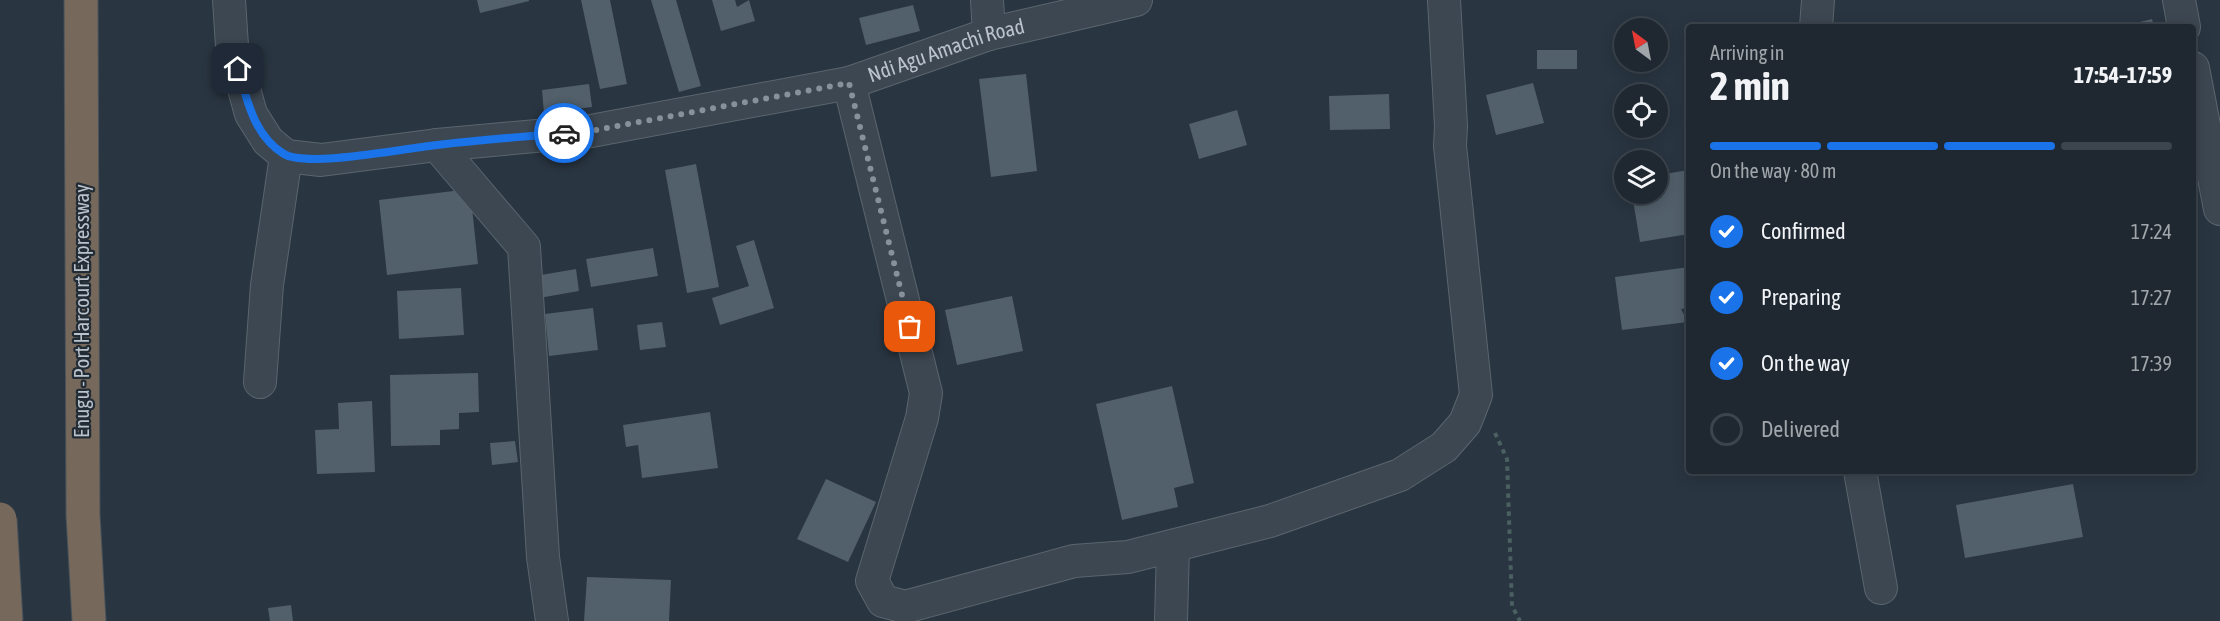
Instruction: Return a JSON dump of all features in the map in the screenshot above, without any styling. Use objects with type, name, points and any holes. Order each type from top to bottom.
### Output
[{"type":"highway","name":"Enugu - Port Harcourt Expressway","points":[[81,0],[84,528],[89,621]]},
{"type":"highway","points":[[0,519],[6,621]]},
{"type":"street","points":[[229,0],[232,46],[251,114],[268,141],[286,156],[267,285],[260,382]]},
{"type":"street","points":[[987,0],[989,34]]},
{"type":"street","name":"Ndi Agu Amachi Road","points":[[286,156],[321,160],[437,145],[591,131],[849,83],[989,34],[1136,0]]},
{"type":"street","points":[[849,83],[926,393],[922,418],[872,581],[884,601],[905,607],[1074,561],[1128,557],[1269,521],[1400,475],[1444,447],[1465,423],[1476,395],[1450,146],[1451,126],[1444,0]]},
{"type":"street","points":[[1816,24],[1818,0]]},
{"type":"street","points":[[2179,0],[2183,24]]},
{"type":"street","points":[[2196,84],[2220,209]]},
{"type":"street","points":[[437,145],[524,247],[543,557],[552,621]]},
{"type":"street","points":[[1861,474],[1881,588]]},
{"type":"street","points":[[1171,621],[1173,546]]},
{"type":"path","points":[[1476,395],[1508,459],[1512,606],[1520,621]]},
{"type":"building","points":[[477,0],[529,0],[529,1],[480,13]]},
{"type":"building","points":[[581,0],[610,0],[627,84],[600,89]]},
{"type":"building","points":[[651,0],[676,0],[701,86],[679,92]]},
{"type":"building","points":[[712,0],[735,0],[737,7],[749,0],[755,21],[721,31]]},
{"type":"building","points":[[913,5],[920,31],[866,45],[859,18]]},
{"type":"building","points":[[2152,19],[2153,24],[2132,24]]},
{"type":"building","points":[[1537,50],[1577,50],[1577,69],[1537,69]]},
{"type":"building","points":[[1026,74],[1037,171],[991,177],[979,79]]},
{"type":"building","points":[[1533,83],[1544,123],[1496,135],[1486,95]]},
{"type":"building","points":[[589,84],[592,107],[544,113],[542,90]]},
{"type":"building","points":[[1389,94],[1390,129],[1330,130],[1329,96]]},
{"type":"building","points":[[1237,110],[1247,145],[1199,159],[1189,124]]},
{"type":"building","points":[[696,164],[719,287],[687,293],[665,170]]},
{"type":"building","points":[[1686,170],[1686,234],[1640,242],[1634,204],[1668,204],[1668,173]]},
{"type":"building","points":[[470,189],[478,264],[387,275],[379,200]]},
{"type":"building","points":[[754,240],[774,308],[720,325],[712,298],[749,286],[736,246]]},
{"type":"building","points":[[653,248],[658,276],[591,287],[586,259]]},
{"type":"building","points":[[1686,267],[1686,308],[1681,309],[1686,322],[1622,330],[1615,277]]},
{"type":"building","points":[[576,269],[579,291],[539,298],[535,276]]},
{"type":"building","points":[[461,288],[464,335],[399,339],[397,291]]},
{"type":"building","points":[[1012,296],[1023,351],[957,365],[945,310]]},
{"type":"building","points":[[593,308],[598,350],[549,356],[545,314]]},
{"type":"building","points":[[662,322],[666,347],[640,350],[637,325]]},
{"type":"building","points":[[478,373],[479,412],[459,413],[459,429],[440,430],[440,445],[391,446],[390,375]]},
{"type":"building","points":[[1172,386],[1194,483],[1174,488],[1178,507],[1122,520],[1096,404]]},
{"type":"building","points":[[372,401],[375,472],[317,474],[315,430],[339,429],[338,403]]},
{"type":"building","points":[[710,412],[718,468],[642,478],[638,445],[626,447],[623,425]]},
{"type":"building","points":[[515,441],[518,462],[492,465],[490,443]]},
{"type":"building","points":[[826,479],[876,502],[848,562],[797,539]]},
{"type":"building","points":[[2073,484],[2083,537],[1965,558],[1956,505]]},
{"type":"building","points":[[587,577],[671,580],[669,621],[584,621]]},
{"type":"building","points":[[291,605],[293,621],[270,621],[268,608]]},
{"type":"railway","points":[[0,615],[20,621]]},
{"type":"way so far","points":[[564,133],[591,131],[849,83],[910,327]]},
{"type":"route","points":[[238,69],[251,114],[268,141],[286,156],[321,160],[437,145],[564,133]]}]
